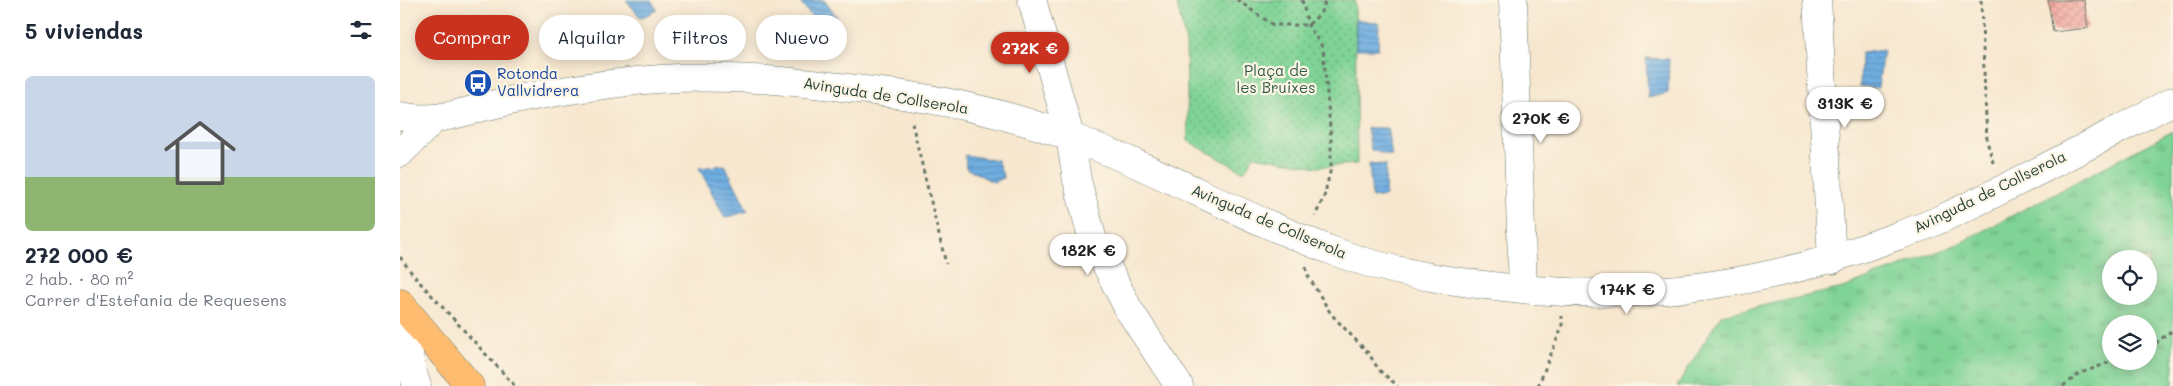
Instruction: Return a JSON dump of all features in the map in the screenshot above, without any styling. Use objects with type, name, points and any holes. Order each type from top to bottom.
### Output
[{"type":"main road","points":[[406,311],[470,386]]},
{"type":"street","points":[[1032,0],[1070,136],[1077,180],[1092,237],[1129,310],[1179,386]]},
{"type":"street","points":[[1514,0],[1523,289]]},
{"type":"street","points":[[1817,0],[1832,260]]},
{"type":"street","name":"Avinguda de Collserola","points":[[432,120],[500,103],[570,90],[625,82],[693,77],[749,78],[802,82],[906,96],[1023,121],[1070,136],[1339,254],[1430,277],[1480,285],[1563,292],[1635,293],[1755,279],[1832,260],[1938,221],[2173,101]]},
{"type":"street","points":[[400,116],[432,120]]},
{"type":"street","points":[[400,153],[432,120]]},
{"type":"street","points":[[406,311],[407,354],[417,386]]},
{"type":"path","points":[[1237,0],[1273,25],[1308,25],[1320,14],[1326,0]]},
{"type":"path","points":[[1302,0],[1308,25],[1323,48],[1331,138],[1330,168],[1324,197],[1304,240],[1307,274],[1331,314],[1369,354],[1379,370],[1398,386]]},
{"type":"path","points":[[1981,0],[1987,141],[2000,190]]},
{"type":"path","points":[[906,96],[946,264]]},
{"type":"path","points":[[400,257],[414,276],[515,386]]},
{"type":"path","points":[[1538,386],[1562,327],[1563,292]]},
{"type":"path","points":[[2157,342],[2173,330]]},
{"type":"path","points":[[2063,386],[2081,373],[2102,365]]},
{"type":"green space","name":"Plaça de les Bruixes","points":[[1176,0],[1355,0],[1357,164],[1318,167],[1254,156],[1244,172],[1188,141],[1186,44]]},
{"type":"green space","points":[[2173,131],[2173,386],[1677,386],[1721,315],[1843,288],[1958,244]]},
{"type":"water","points":[[626,0],[651,0],[657,10],[644,16],[638,15]]},
{"type":"water","points":[[806,0],[824,0],[835,15],[811,15],[801,4]]},
{"type":"water","points":[[1356,19],[1379,23],[1378,49],[1356,49]]},
{"type":"water","points":[[1883,50],[1878,88],[1860,86],[1861,53]]},
{"type":"water","points":[[1646,58],[1669,59],[1668,93],[1648,98]]},
{"type":"water","points":[[1367,128],[1387,128],[1392,156],[1371,150]]},
{"type":"water","points":[[965,155],[997,160],[1004,178],[993,182],[966,168]]},
{"type":"water","points":[[1369,163],[1386,165],[1385,196],[1372,198]]},
{"type":"water","points":[[725,165],[748,211],[725,218],[699,168]]},
{"type":"building","points":[[2048,0],[2084,0],[2088,28],[2053,32]]},
{"type":"place","name":"Rotonda Vallvidrera","points":[[478,83]]}]
